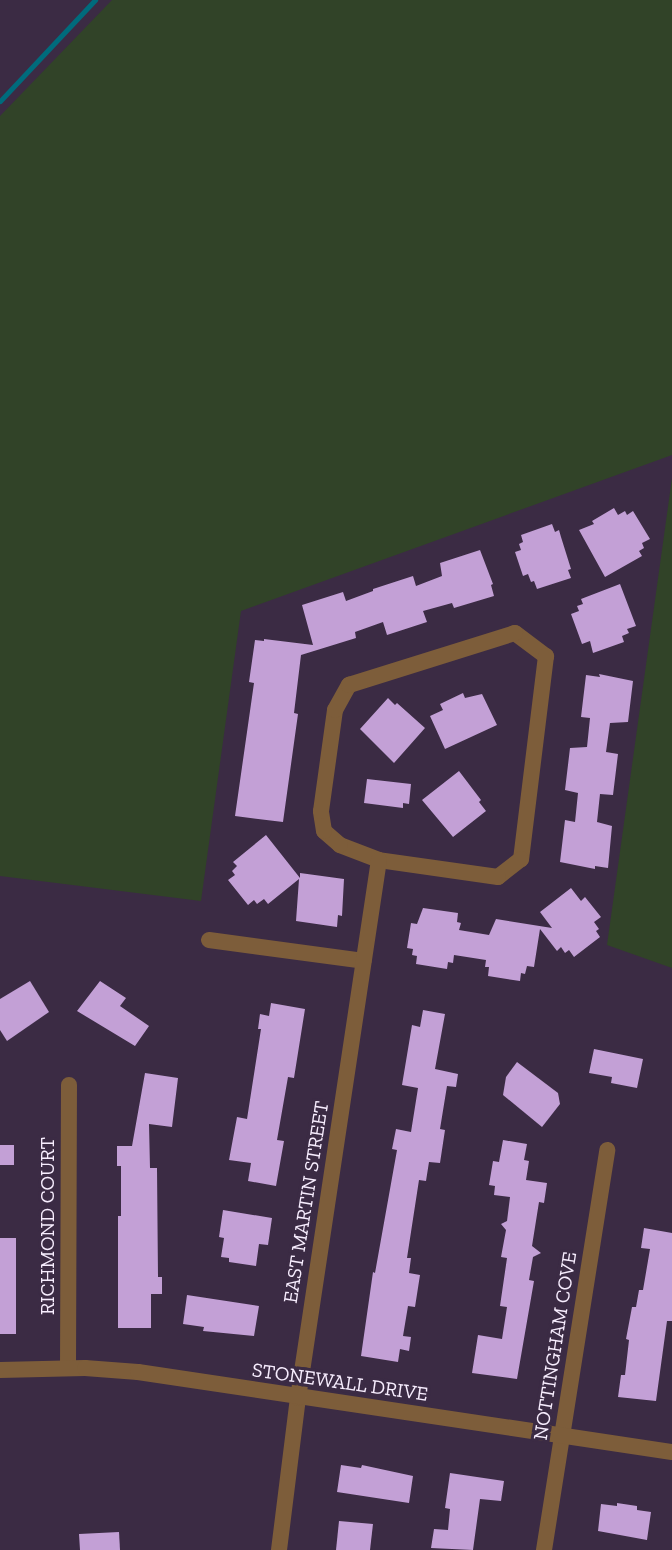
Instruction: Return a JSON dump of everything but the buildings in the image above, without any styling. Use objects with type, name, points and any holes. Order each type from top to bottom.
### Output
[{"type":"street","points":[[515,633],[546,656],[521,859],[498,877],[379,860],[340,845],[324,831],[321,811],[335,710],[349,685],[515,633]]},
{"type":"street","name":"EAST MARTIN STREET","points":[[279,1550],[298,1398],[379,860]]},
{"type":"street","points":[[209,940],[364,962]]},
{"type":"street","name":"RICHMOND COURT","points":[[68,1368],[69,1085]]},
{"type":"street","name":"NOTTINGHAM COVE","points":[[544,1550],[607,1149]]},
{"type":"street","name":"STONEWALL DRIVE","points":[[0,1370],[68,1368],[138,1372],[298,1398],[672,1452]]},
{"type":"green space","points":[[112,0],[672,0],[672,455],[241,611],[201,901],[0,876],[0,116]]},
{"type":"green space","points":[[672,478],[672,968],[607,945]]},
{"type":"waterway","points":[[0,101],[95,0]]}]
